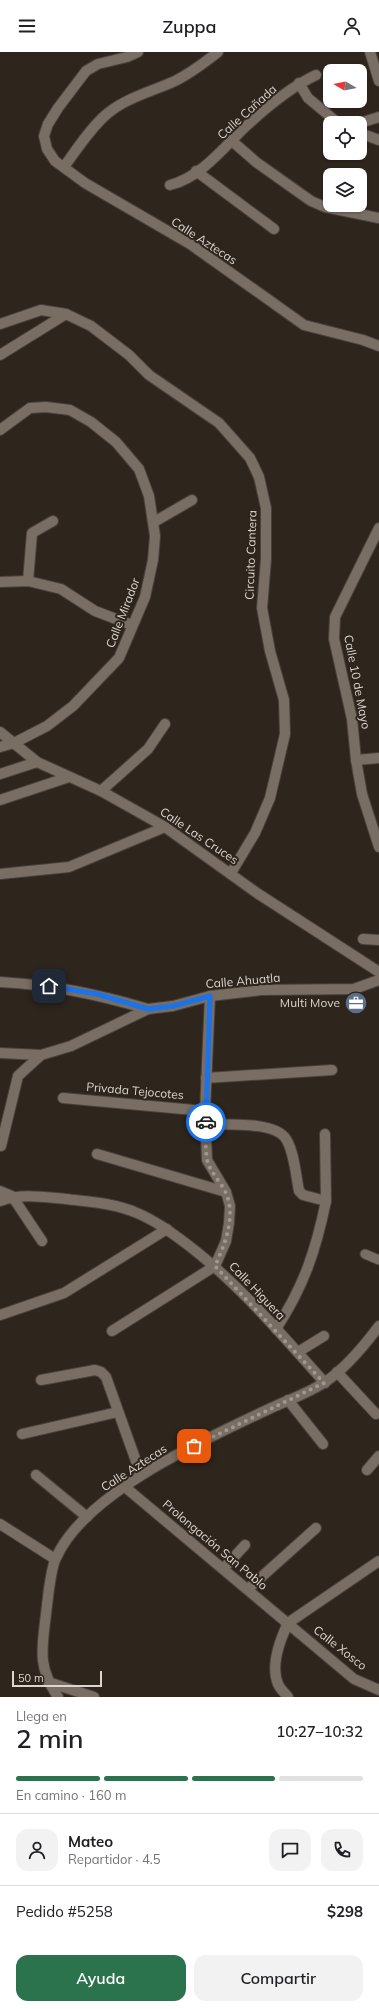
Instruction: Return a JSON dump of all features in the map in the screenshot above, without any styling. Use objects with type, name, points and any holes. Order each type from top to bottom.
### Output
[{"type":"street","points":[[138,52],[127,57],[98,64],[86,72],[58,108],[48,124],[44,136],[47,149],[55,160],[64,167],[84,140],[108,113],[141,94],[174,81],[196,70],[218,52]]},
{"type":"street","points":[[370,52],[379,80]]},
{"type":"street","name":"Calle Cañada","points":[[170,185],[180,182],[213,160],[258,116],[300,83],[316,75]]},
{"type":"street","points":[[300,83],[308,98],[330,116]]},
{"type":"street","points":[[367,121],[379,117]]},
{"type":"street","points":[[367,136],[379,140]]},
{"type":"street","points":[[232,141],[256,162],[311,201],[325,207],[379,218]]},
{"type":"street","name":"Calle Aztecas","points":[[64,167],[85,183],[190,244],[304,325],[363,340],[379,346]]},
{"type":"street","points":[[196,171],[274,229]]},
{"type":"street","name":"Circuito Cantera","points":[[0,324],[41,310],[66,314],[91,326],[129,355],[149,375],[219,423],[250,458],[259,477],[266,508],[266,559],[262,608],[270,651],[284,700],[285,734],[270,798],[255,833],[231,874]]},
{"type":"street","points":[[0,355],[66,314]]},
{"type":"street","name":"Calle Mirador","points":[[0,430],[30,408],[46,407],[70,410],[91,422],[116,442],[140,469],[149,496],[154,522],[155,542],[150,580],[145,597],[119,658],[98,682],[73,706],[47,726],[14,743],[0,747]]},
{"type":"street","points":[[154,522],[192,500]]},
{"type":"street","points":[[28,581],[32,533],[53,521]]},
{"type":"street","name":"Calle 10 de Mayo","points":[[379,528],[335,617],[334,639],[352,719],[356,760],[362,794],[379,847]]},
{"type":"street","points":[[0,582],[28,581],[61,589],[96,611],[132,626]]},
{"type":"street","points":[[101,791],[148,749],[165,724]]},
{"type":"street","name":"Calle Las Cruces","points":[[0,732],[37,762],[69,778],[101,791],[165,827],[231,874],[379,972]]},
{"type":"street","points":[[356,760],[379,758]]},
{"type":"street","points":[[0,774],[37,762]]},
{"type":"street","points":[[0,800],[69,778]]},
{"type":"street","points":[[0,874],[68,867],[165,827]]},
{"type":"street","points":[[363,939],[379,940]]},
{"type":"street","name":"Calle Ahuatla","points":[[0,1053],[41,1056],[71,1046],[148,1009],[173,1006],[210,996],[262,990],[354,989],[379,980]]},
{"type":"street","points":[[0,982],[37,984],[74,989],[148,1009]]},
{"type":"street","points":[[112,1331],[215,1266],[226,1241],[230,1206],[226,1192],[207,1160],[205,1111],[210,996]]},
{"type":"street","points":[[1,1146],[18,1076],[41,1056]]},
{"type":"street","points":[[206,1078],[332,1070]]},
{"type":"street","name":"Privada Tejocotes","points":[[62,1098],[205,1111]]},
{"type":"street","points":[[206,1124],[261,1126],[279,1131],[286,1140],[299,1191],[303,1195],[326,1201]]},
{"type":"street","points":[[276,1329],[300,1288],[317,1242],[326,1201],[325,1134]]},
{"type":"street","points":[[96,1154],[226,1192]]},
{"type":"street","points":[[0,1191],[12,1196],[42,1241]]},
{"type":"street","name":"Calle Higuera","points":[[0,1201],[12,1196],[33,1195],[101,1202],[137,1212],[167,1229],[215,1266],[298,1352],[324,1383]]},
{"type":"street","points":[[0,1315],[64,1293],[167,1229]]},
{"type":"street","points":[[364,1254],[379,1260]]},
{"type":"street","name":"Calle Aztecas","points":[[58,1697],[48,1682],[44,1671],[42,1650],[47,1605],[55,1559],[66,1541],[87,1517],[142,1475],[207,1438],[324,1383],[338,1372],[379,1326]]},
{"type":"street","points":[[298,1352],[324,1336]]},
{"type":"street","points":[[42,1380],[94,1370],[101,1372],[106,1377],[142,1475]]},
{"type":"street","points":[[338,1372],[376,1414]]},
{"type":"street","points":[[288,1400],[323,1444]]},
{"type":"street","points":[[22,1434],[118,1412]]},
{"type":"street","points":[[367,1470],[379,1456]]},
{"type":"street","points":[[36,1475],[87,1517]]},
{"type":"street","name":"Prolongación San Pablo","points":[[125,1487],[248,1588],[288,1623]]},
{"type":"street","points":[[2,1528],[55,1559]]},
{"type":"street","points":[[248,1588],[316,1528]]},
{"type":"street","points":[[224,1568],[245,1545]]},
{"type":"street","points":[[288,1697],[278,1684],[276,1665],[280,1642],[288,1623],[379,1561]]},
{"type":"street","name":"Calle Xosco","points":[[288,1623],[354,1678],[379,1690]]},
{"type":"street","points":[[48,1682],[94,1697]]},
{"type":"way so far","points":[[194,1446],[207,1438],[324,1383],[298,1352],[215,1266],[226,1241],[230,1206],[226,1192],[207,1160],[206,1122]]},
{"type":"place","name":"Multi Move","points":[[356,1003]]},
{"type":"route","points":[[49,986],[97,994],[148,1009],[173,1006],[210,996],[206,1078],[206,1122]]}]
